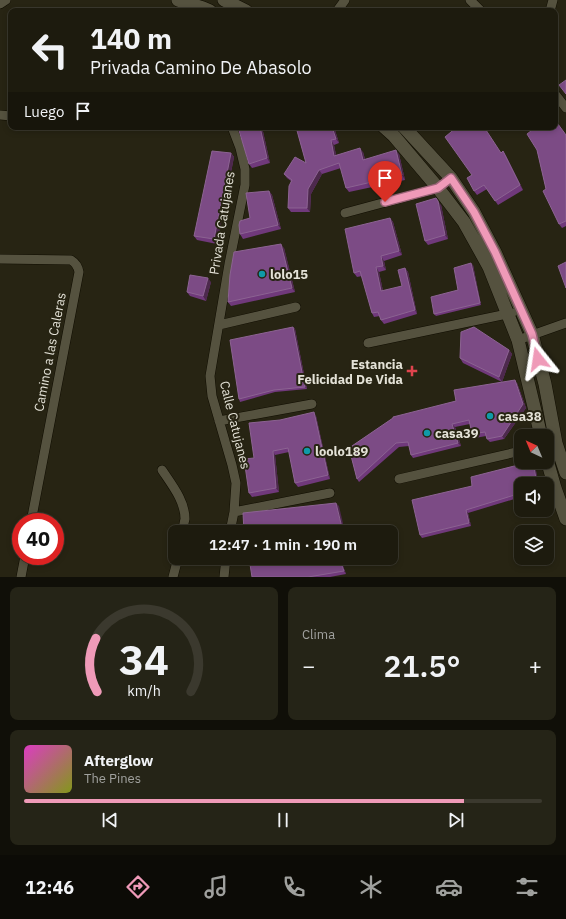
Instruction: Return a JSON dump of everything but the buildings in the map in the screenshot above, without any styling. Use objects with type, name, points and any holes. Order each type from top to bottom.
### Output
[{"type":"street","points":[[0,4],[6,0]]},
{"type":"street","points":[[178,0],[203,8]]},
{"type":"street","points":[[224,0],[240,8]]},
{"type":"street","points":[[470,0],[478,8]]},
{"type":"street","points":[[558,98],[566,108]]},
{"type":"street","name":"Privada Catujanes","points":[[219,326],[228,264],[245,185],[245,169],[240,148],[233,130]]},
{"type":"street","points":[[387,130],[438,188],[464,222],[489,267],[509,314],[518,340],[539,429]]},
{"type":"street","points":[[407,130],[451,178],[474,212],[495,252],[532,334],[545,384],[550,429]]},
{"type":"street","points":[[345,213],[438,188],[451,178]]},
{"type":"street","name":"Camino a las Caleras","points":[[0,258],[71,260],[78,266],[79,272],[34,513]]},
{"type":"street","points":[[219,326],[296,307]]},
{"type":"street","points":[[368,343],[509,314],[521,310]]},
{"type":"street","points":[[518,340],[566,322]]},
{"type":"street","name":"Calle Catujanes","points":[[219,326],[210,376],[212,396],[236,483],[231,525]]},
{"type":"street","points":[[219,421],[312,404]]},
{"type":"street","points":[[554,448],[566,473]]},
{"type":"street","points":[[399,479],[514,453]]},
{"type":"street","points":[[550,469],[566,519]]},
{"type":"street","points":[[162,470],[175,489],[182,504],[185,518],[184,525]]},
{"type":"street","points":[[234,512],[330,493]]},
{"type":"street","points":[[21,577],[23,565]]},
{"type":"street","points":[[173,577],[176,565]]},
{"type":"street","points":[[224,577],[225,565]]},
{"type":"place","name":"lolo15","points":[[262,274]]},
{"type":"place","name":"Estancia Felicidad De Vida","points":[[412,371]]},
{"type":"place","name":"casa38","points":[[490,416]]},
{"type":"place","name":"casa39","points":[[427,433]]},
{"type":"place","name":"loolo189","points":[[307,451]]},
{"type":"route","points":[[385,202],[438,188],[451,178],[474,212],[495,252],[532,334],[538,359]]}]
